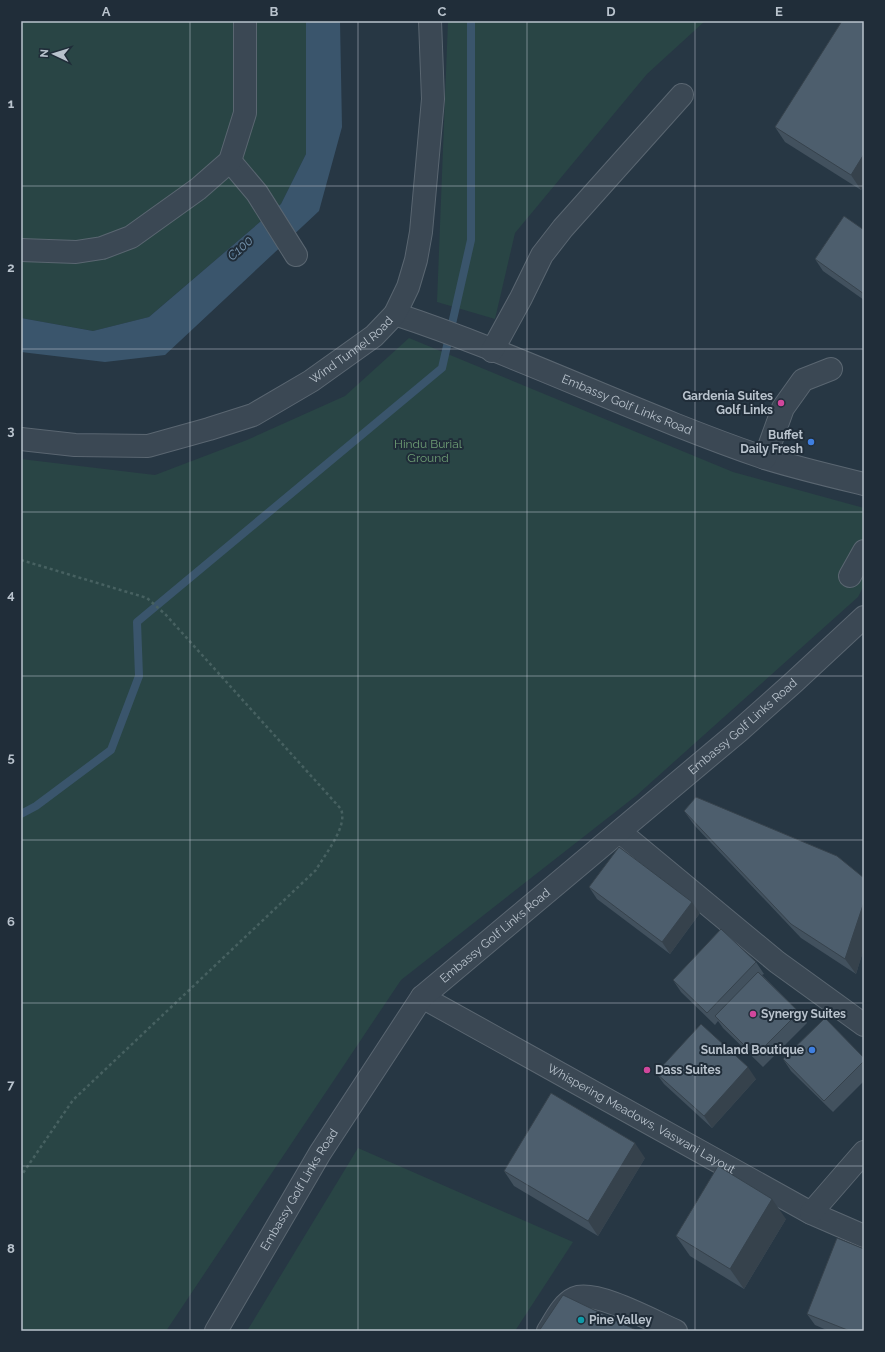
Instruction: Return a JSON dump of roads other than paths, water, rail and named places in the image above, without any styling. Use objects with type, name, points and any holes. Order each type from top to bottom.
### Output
[{"type":"street","points":[[21,250],[76,252],[102,248],[130,237],[198,189],[230,161],[245,114],[245,21]]},
{"type":"street","name":"Wind Tunnel Road","points":[[21,439],[75,445],[148,446],[253,415],[311,382],[374,336],[394,314],[408,287],[416,260],[421,232],[433,99],[430,21]]},
{"type":"street","points":[[492,351],[521,298],[542,255],[563,228],[682,95]]},
{"type":"street","points":[[230,161],[257,193],[296,255]]},
{"type":"street","name":"Embassy Golf Links Road","points":[[394,314],[438,328],[598,394],[765,458],[864,484]]},
{"type":"street","points":[[765,458],[784,408],[803,380],[831,369]]},
{"type":"street","points":[[850,576],[864,551]]},
{"type":"street","name":"Embassy Golf Links Road","points":[[216,1331],[320,1153],[422,997],[620,832],[794,682],[864,617]]},
{"type":"street","points":[[620,832],[777,962],[864,1025]]},
{"type":"street","name":"Whispering Meadows, Vaswani Layout","points":[[422,997],[812,1213],[864,1236]]},
{"type":"street","points":[[812,1213],[864,1152]]},
{"type":"street","points":[[548,1331],[564,1306],[576,1298],[585,1296],[606,1300],[676,1331]]},
{"type":"water","name":"C100","points":[[306,21],[340,21],[342,127],[319,211],[165,355],[105,362],[21,352],[21,318],[93,331],[149,317],[281,204],[306,154]]},
{"type":"waterway","points":[[21,814],[36,806],[111,750],[139,676],[137,622],[442,368],[471,240],[471,21]]},
{"type":"place","name":"Gardenia Suites Golf Links","points":[[781,403]]},
{"type":"place","name":"Buffet Daily Fresh","points":[[811,442]]},
{"type":"place","name":"Synergy Suites","points":[[753,1014]]},
{"type":"place","name":"Sunland Boutique","points":[[812,1050]]},
{"type":"place","name":"Dass Suites","points":[[647,1070]]},
{"type":"place","name":"Pine Valley","points":[[581,1320]]},
{"type":"park label","name":"Hindu Burial Ground","points":[[428,451]]}]
